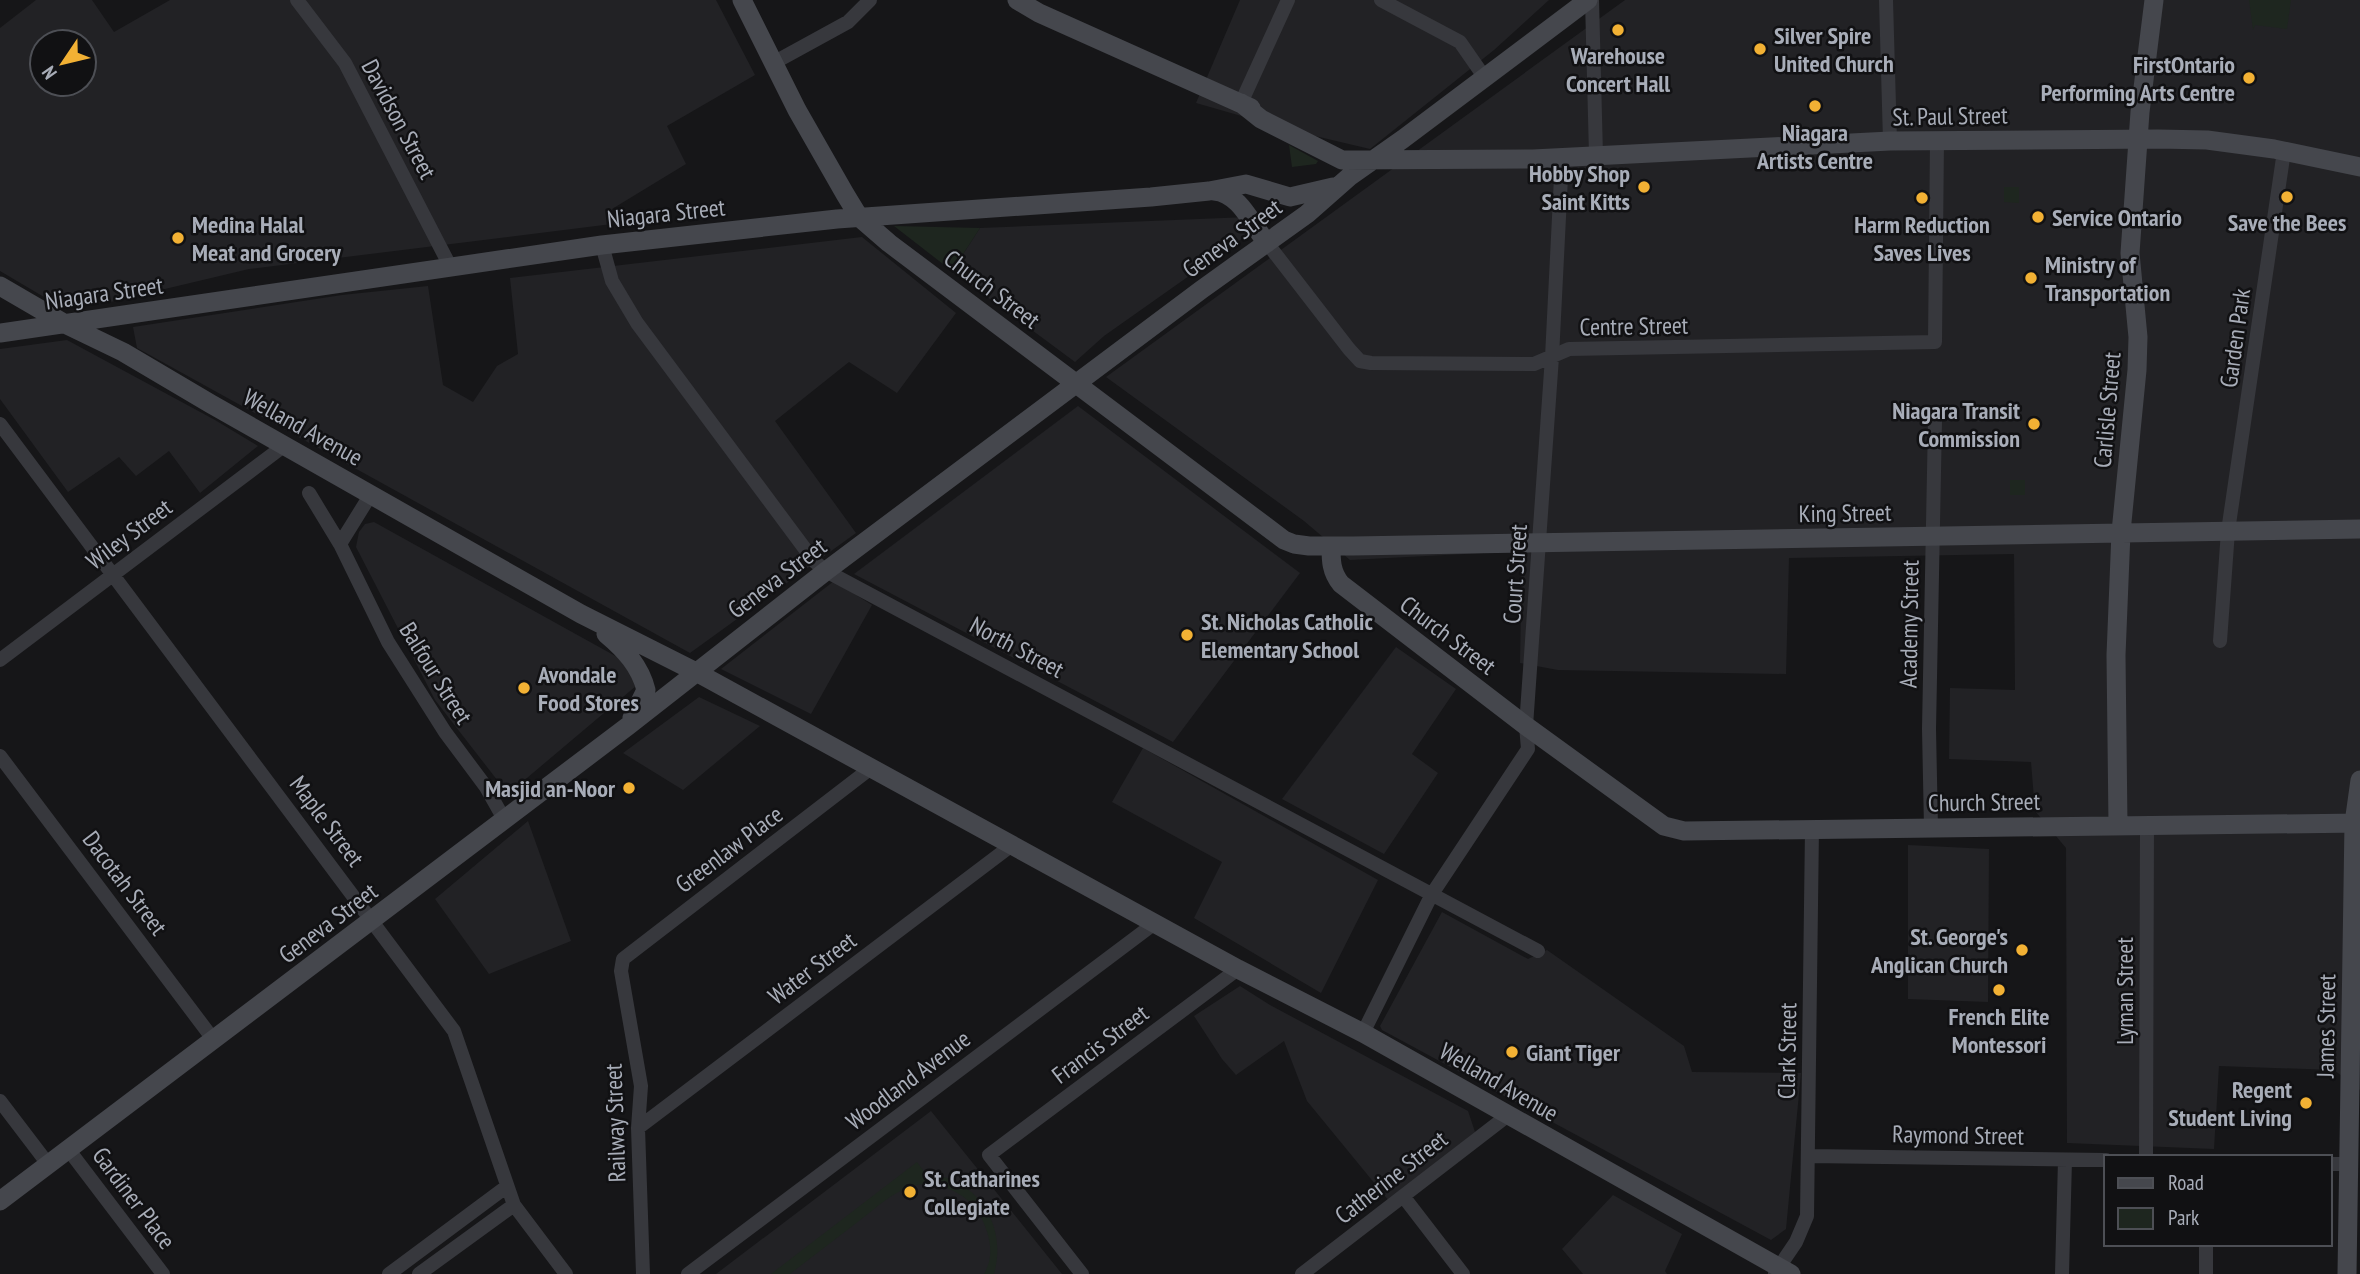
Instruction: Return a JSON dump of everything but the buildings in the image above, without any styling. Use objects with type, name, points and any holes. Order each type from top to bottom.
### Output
[{"type":"main road","name":"Church Street","points":[[742,0],[797,110],[859,217],[889,243],[1284,540],[1294,544],[1331,546],[1331,565],[1341,584],[1526,726],[1664,826],[1684,831],[2357,823]]},
{"type":"main road","points":[[1017,0],[1039,13],[1370,161]]},
{"type":"main road","name":"Geneva Street","points":[[0,1201],[628,726],[827,571],[1201,290],[1307,214],[1370,161],[1590,0]]},
{"type":"main road","name":"Carlisle Street","points":[[2118,825],[2116,655],[2121,532],[2138,337],[2130,253],[2138,139],[2154,0]]},
{"type":"main road","name":"St. Paul Street","points":[[1370,161],[1562,157],[1891,141],[2207,139],[2360,167]]},
{"type":"main road","name":"Niagara Street","points":[[0,333],[602,245],[859,217],[1209,191],[1246,184],[1290,197],[1338,186]]},
{"type":"main road","points":[[1209,191],[1221,192],[1239,203],[1267,243]]},
{"type":"main road","name":"Welland Avenue","points":[[0,286],[67,325],[123,352],[580,614],[696,672],[1238,969],[1363,1033],[1782,1272]]},
{"type":"main road","name":"King Street","points":[[1331,546],[2360,529]]},
{"type":"main road","points":[[580,614],[622,647],[641,673],[646,690],[628,726]]},
{"type":"main road","name":"James Street","points":[[2347,1274],[2339,1164],[2355,1082],[2357,823],[2360,780]]},
{"type":"street","name":"Davidson Street","points":[[297,0],[345,63],[450,266]]},
{"type":"street","points":[[775,62],[848,22],[870,0]]},
{"type":"street","points":[[1241,103],[1288,0]]},
{"type":"street","points":[[1381,0],[1460,42],[1485,78]]},
{"type":"street","points":[[1590,0],[1596,155]]},
{"type":"street","points":[[1886,0],[1891,141]]},
{"type":"street","name":"Centre Street","points":[[1267,243],[1360,361],[1534,363],[1569,349],[1935,342],[1937,141]]},
{"type":"street","name":"Garden Park","points":[[2220,641],[2228,531],[2284,151]]},
{"type":"street","name":"Court Street","points":[[1363,1033],[1432,894],[1528,748],[1526,726],[1552,357],[1562,157]]},
{"type":"street","name":"North Street","points":[[602,245],[612,281],[637,323],[814,561],[827,571],[1538,951]]},
{"type":"street","name":"Academy Street","points":[[1930,828],[1929,729],[1935,421]]},
{"type":"street","name":"Maple Street","points":[[0,424],[454,1031],[514,1205],[566,1274]]},
{"type":"street","name":"Wiley Street","points":[[0,660],[285,445]]},
{"type":"street","name":"Balfour Street","points":[[309,493],[340,544],[388,642],[445,732],[486,787],[504,819]]},
{"type":"street","points":[[340,544],[372,494]]},
{"type":"street","name":"Dacotah Street","points":[[0,755],[213,1039]]},
{"type":"street","name":"Greenlaw Place","points":[[621,971],[624,959],[872,768]]},
{"type":"street","name":"Lyman Street","points":[[2146,1155],[2147,825]]},
{"type":"street","name":"Clark Street","points":[[1782,1272],[1807,1216],[1812,828]]},
{"type":"street","name":"Water Street","points":[[638,1128],[1013,845]]},
{"type":"street","name":"Woodland Avenue","points":[[688,1274],[1155,923]]},
{"type":"street","name":"Francis Street","points":[[1082,1274],[989,1155],[1238,969]]},
{"type":"street","name":"Railway Street","points":[[621,971],[642,1086],[638,1128],[643,1274]]},
{"type":"street","points":[[0,1101],[48,1164]]},
{"type":"street","name":"Catherine Street","points":[[1302,1274],[1507,1116]]},
{"type":"street","name":"Gardiner Place","points":[[68,1149],[163,1274]]},
{"type":"street","name":"Raymond Street","points":[[1809,1156],[2104,1160]]},
{"type":"street","points":[[2062,1274],[2065,1160]]},
{"type":"street","points":[[389,1274],[506,1187]]},
{"type":"street","points":[[1403,1196],[1464,1274]]},
{"type":"street","points":[[419,1274],[514,1205]]},
{"type":"street","points":[[2206,1246],[2206,1274]]},
{"type":"shaded area","points":[[36,0],[92,0],[114,32],[170,0],[716,0],[755,75],[667,126],[686,164],[612,209],[612,224],[249,269],[106,303],[66,304],[44,297],[0,271],[0,28]]},
{"type":"shaded area","points":[[1240,0],[1549,0],[1494,50],[1370,149],[1196,103]]},
{"type":"shaded area","points":[[1625,0],[2360,0],[2360,1090],[2334,1070],[2219,1066],[2214,1149],[2067,1143],[2066,848],[2035,811],[2031,762],[1949,759],[1950,688],[2015,690],[2014,554],[1789,558],[1786,674],[1558,670],[1520,663],[1522,551],[1350,560],[1304,521],[1106,377]]},
{"type":"shaded area","points":[[1274,216],[1104,336],[1075,362],[952,271],[980,228]]},
{"type":"shaded area","points":[[862,237],[956,313],[897,393],[849,362],[775,421],[856,533],[690,653],[137,348],[133,327],[342,295],[428,286],[443,385],[473,402],[497,366],[518,354],[510,278]]},
{"type":"shaded area","points":[[67,340],[258,446],[200,493],[169,451],[136,476],[119,457],[68,492],[0,399],[0,349]]},
{"type":"shaded area","points":[[1078,406],[1300,573],[1173,742],[854,574]]},
{"type":"shaded area","points":[[374,522],[637,668],[636,686],[508,794],[435,700],[356,547],[359,532],[365,524]]},
{"type":"shaded area","points":[[834,581],[872,605],[811,714],[721,669]]},
{"type":"shaded area","points":[[1396,647],[1456,689],[1412,754],[1438,773],[1384,854],[1282,799]]},
{"type":"shaded area","points":[[699,697],[760,726],[683,790],[623,753]]},
{"type":"shaded area","points":[[1143,748],[1378,880],[1321,993],[1194,918],[1222,862],[1112,802]]},
{"type":"shaded area","points":[[528,821],[571,941],[489,974],[435,899]]},
{"type":"shaded area","points":[[1908,845],[1989,849],[1988,1002],[1908,999]]},
{"type":"shaded area","points":[[1442,912],[1528,959],[1547,950],[1684,1046],[1692,1072],[1801,1073],[1786,1229],[1771,1240],[1382,1030],[1380,1026]]},
{"type":"shaded area","points":[[1240,986],[1270,1005],[1468,1111],[1475,1132],[1389,1201],[1307,1101],[1284,1041],[1236,1075],[1222,1059],[1194,1016]]},
{"type":"shaded area","name":"St. Catharines Collegiate","points":[[931,1111],[1062,1274],[716,1274]]},
{"type":"shaded area","points":[[1613,1195],[1682,1234],[1665,1271],[1667,1274],[1583,1274],[1562,1249]]},
{"type":"green space","points":[[2249,0],[2291,0],[2287,29],[2255,25],[2253,30]]},
{"type":"green space","points":[[1289,145],[1318,161],[1316,164],[1292,167]]},
{"type":"green space","points":[[2004,187],[2019,187],[2019,203],[2004,202]]},
{"type":"green space","points":[[894,226],[980,228],[952,271]]},
{"type":"green space","points":[[2010,480],[2025,480],[2025,495],[2010,495]]},
{"type":"green space","points":[[917,1162],[926,1174],[944,1177],[960,1184],[974,1194],[984,1207],[996,1238],[994,1274],[984,1274],[990,1246],[984,1224],[976,1209],[952,1190],[923,1184],[891,1196],[790,1274],[771,1274]]},
{"type":"place","name":"Warehouse Concert Hall","points":[[1618,30]]},
{"type":"place","name":"Silver Spire United Church","points":[[1760,49]]},
{"type":"place","name":"FirstOntario Performing Arts Centre","points":[[2249,78]]},
{"type":"place","name":"Niagara Artists Centre","points":[[1815,106]]},
{"type":"place","name":"Hobby Shop Saint Kitts","points":[[1644,187]]},
{"type":"place","name":"Save the Bees","points":[[2287,197]]},
{"type":"place","name":"Harm Reduction Saves Lives","points":[[1922,198]]},
{"type":"place","name":"Service Ontario","points":[[2038,217]]},
{"type":"place","name":"Medina Halal Meat and Grocery","points":[[178,238]]},
{"type":"place","name":"Ministry of Transportation","points":[[2031,278]]},
{"type":"place","name":"Niagara Transit Commission","points":[[2034,424]]},
{"type":"place","name":"St. Nicholas Catholic Elementary School","points":[[1187,635]]},
{"type":"place","name":"Avondale Food Stores","points":[[524,688]]},
{"type":"place","name":"Masjid an-Noor","points":[[629,788]]},
{"type":"place","name":"St. George's Anglican Church","points":[[2022,950]]},
{"type":"place","name":"French Elite Montessori","points":[[1999,990]]},
{"type":"place","name":"Giant Tiger","points":[[1512,1052]]},
{"type":"place","name":"Regent Student Living","points":[[2306,1103]]},
{"type":"place","name":"St. Catharines Collegiate","points":[[910,1192]]}]
